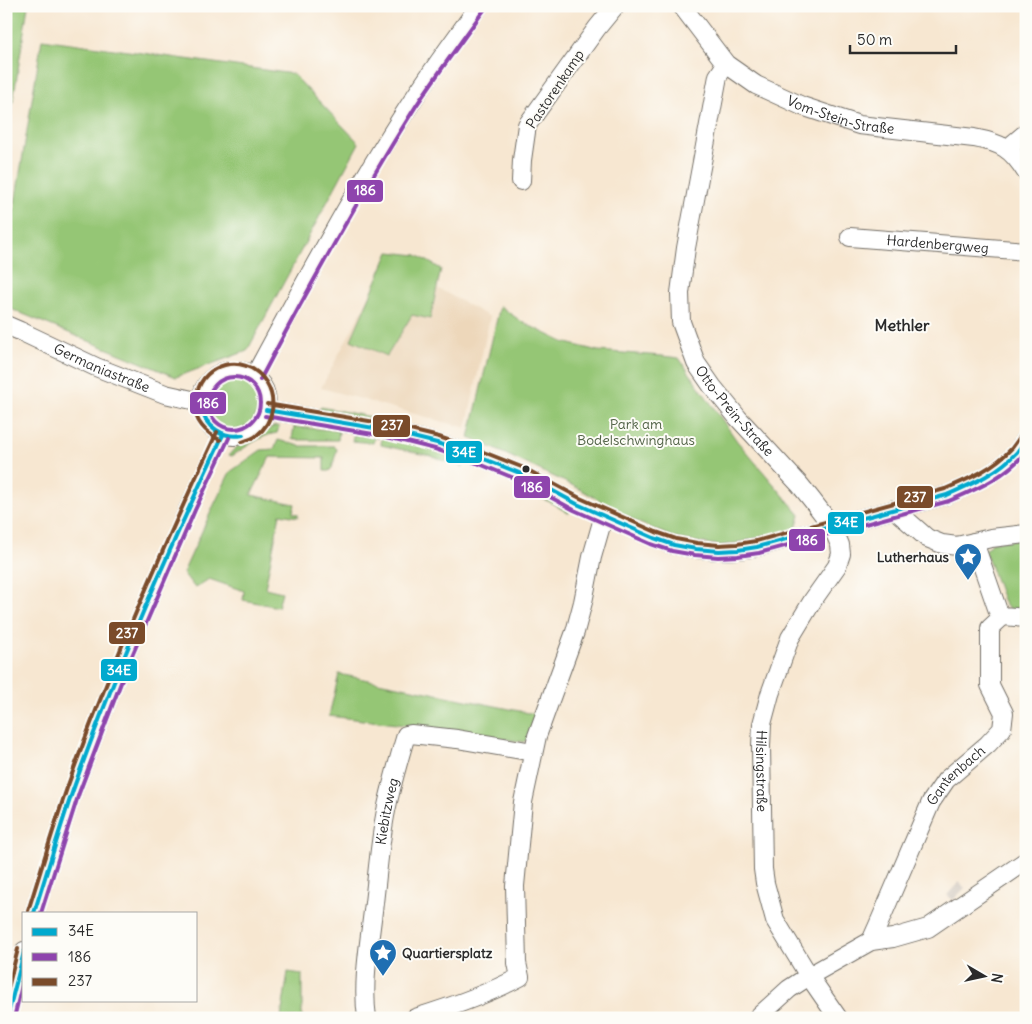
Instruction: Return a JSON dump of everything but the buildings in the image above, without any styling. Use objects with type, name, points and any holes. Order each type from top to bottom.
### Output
[{"type":"street","points":[[254,377],[328,243],[391,135],[412,101],[479,6]]},
{"type":"street","name":"Pastorenkamp","points":[[521,181],[527,125],[615,6]]},
{"type":"street","name":"Vom-Stein-Straße","points":[[682,6],[726,64],[756,85],[794,103],[859,125],[992,141],[1007,149],[1026,172]]},
{"type":"street","name":"Otto-Prein-Straße","points":[[726,64],[718,76],[686,248],[680,293],[681,322],[696,363],[712,386],[738,418],[800,485],[832,526]]},
{"type":"street","points":[[1007,149],[1026,133]]},
{"type":"street","name":"Hardenbergweg","points":[[850,237],[1026,251]]},
{"type":"street","name":"Germaniastraße","points":[[6,325],[96,367],[165,394],[201,402]]},
{"type":"street","points":[[237,370],[246,372],[254,377],[265,392],[267,401],[262,421],[255,429],[245,435],[234,437],[223,435],[214,430],[206,422],[202,413],[202,394],[206,386],[218,374],[227,371],[237,370]]},
{"type":"street","points":[[266,410],[380,429],[436,443],[522,474],[570,500],[654,538],[674,545],[719,551],[757,548],[947,495],[969,486],[1020,458],[1026,439]]},
{"type":"street","points":[[34,912],[73,792],[119,670],[189,508],[223,435]]},
{"type":"street","points":[[894,509],[927,538],[942,544],[957,546],[992,538],[1026,534]]},
{"type":"street","points":[[415,1018],[481,995],[520,977],[517,963],[515,886],[523,802],[533,752],[544,716],[575,632],[592,557],[604,515]]},
{"type":"street","name":"Hilsingstraße","points":[[832,526],[840,546],[841,554],[837,566],[813,600],[790,638],[770,694],[762,724],[762,826],[763,869],[775,920],[809,976],[838,1018]]},
{"type":"street","points":[[974,542],[998,611],[1003,616],[1026,618]]},
{"type":"street","name":"Gantenbach","points":[[871,941],[931,802],[938,790],[946,780],[988,744],[1002,729],[1004,713],[990,685],[990,628],[1003,616]]},
{"type":"street","name":"Kiebitzweg","points":[[367,1018],[366,978],[380,851],[392,783],[406,735],[457,739],[533,752]]},
{"type":"street","points":[[757,1018],[789,989],[809,976],[871,941],[894,938],[928,928],[1026,861]]},
{"type":"street","points":[[7,1018],[22,959]]},
{"type":"shaded area","points":[[388,261],[490,317],[466,428],[321,388]]},
{"type":"shaded area","points":[[959,882],[965,888],[953,900],[947,895]]},
{"type":"green space","points":[[6,6],[28,6],[6,146]]},
{"type":"green space","points":[[42,39],[293,74],[359,143],[247,351],[176,377],[6,307],[6,258]]},
{"type":"green space","points":[[389,252],[417,255],[441,269],[430,319],[412,315],[387,356],[351,340]]},
{"type":"green space","name":"Park am Bodelschwinghaus","points":[[500,306],[522,322],[563,342],[598,351],[679,358],[737,441],[800,515],[796,528],[788,532],[722,546],[678,539],[639,523],[578,488],[469,438]]},
{"type":"green space","points":[[228,378],[238,378],[252,385],[259,399],[259,409],[252,423],[238,430],[228,430],[218,426],[211,419],[207,409],[207,399],[211,389],[218,382]]},
{"type":"green space","points":[[321,407],[378,419],[377,423],[319,409]]},
{"type":"green space","points":[[276,426],[279,427],[277,433],[259,439],[232,456],[229,455],[238,447]]},
{"type":"green space","points":[[294,427],[339,431],[338,440],[292,439]]},
{"type":"green space","points":[[358,432],[376,434],[373,443],[352,441],[353,436]]},
{"type":"green space","points":[[382,435],[465,459],[463,467],[431,456],[381,445]]},
{"type":"green space","points":[[278,440],[300,446],[334,446],[337,449],[332,468],[329,471],[324,471],[324,458],[270,457],[251,495],[295,504],[293,513],[298,514],[298,517],[280,514],[265,588],[282,592],[278,607],[243,600],[244,591],[209,579],[195,588],[183,573],[230,472],[261,450],[274,449]]},
{"type":"green space","points":[[526,485],[539,490],[570,512],[568,513],[550,502],[523,491]]},
{"type":"green space","points":[[1026,539],[1026,613],[1012,611],[1005,605],[985,551],[992,542]]},
{"type":"green space","points":[[339,674],[539,715],[528,739],[523,742],[455,731],[329,716]]},
{"type":"green space","points":[[288,972],[302,974],[302,1018],[281,1018]]},
{"type":"transit line","name":"186","points":[[260,380],[297,310],[375,173],[424,94],[484,10]]},
{"type":"transit line","name":"237","points":[[220,440],[202,426],[195,411],[195,405],[198,389],[207,375],[215,369],[231,364],[245,366],[257,372],[266,383],[272,396],[272,410],[267,424],[256,436],[242,442]]},
{"type":"transit line","name":"186","points":[[229,377],[239,377],[249,381],[256,388],[260,403],[256,418],[249,425],[239,429],[229,429],[219,425],[212,418],[208,408],[208,398],[212,388],[219,381],[229,377]]},
{"type":"transit line","name":"34E","points":[[203,395],[204,414],[211,426],[229,435],[243,435]]},
{"type":"transit line","name":"34E","points":[[203,395],[203,414],[209,424],[223,435]]},
{"type":"transit line","name":"237","points":[[267,404],[381,423],[439,437],[524,468],[580,498],[656,532],[676,539],[719,545],[756,541],[945,489],[989,467],[1005,455],[1021,435]]},
{"type":"transit line","name":"34E","points":[[266,410],[380,429],[437,443],[522,474],[577,504],[654,538],[674,545],[719,551],[757,547],[947,495],[975,482],[1002,466],[1017,452],[1026,439]]},
{"type":"transit line","name":"186","points":[[265,416],[379,435],[435,449],[519,480],[574,510],[651,544],[672,551],[718,557],[759,553],[949,501],[1001,475],[1019,460],[1026,451]]},
{"type":"transit line","name":"237","points":[[28,911],[67,788],[101,698],[176,520],[217,432]]},
{"type":"transit line","name":"34E","points":[[34,912],[73,790],[107,700],[182,522],[223,435]]},
{"type":"transit line","name":"186","points":[[41,912],[79,793],[125,672],[195,510],[229,438]]},
{"type":"transit line","name":"237","points":[[6,996],[18,949]]},
{"type":"transit line","name":"34E","points":[[7,1018],[22,960]]},
{"type":"transit line","name":"186","points":[[14,1018],[22,985]]},
{"type":"place","name":"Lutherhaus","points":[[968,581]]},
{"type":"place","name":"Quartiersplatz","points":[[383,977]]},
{"type":"district","name":"Methler","points":[[902,325]]}]
